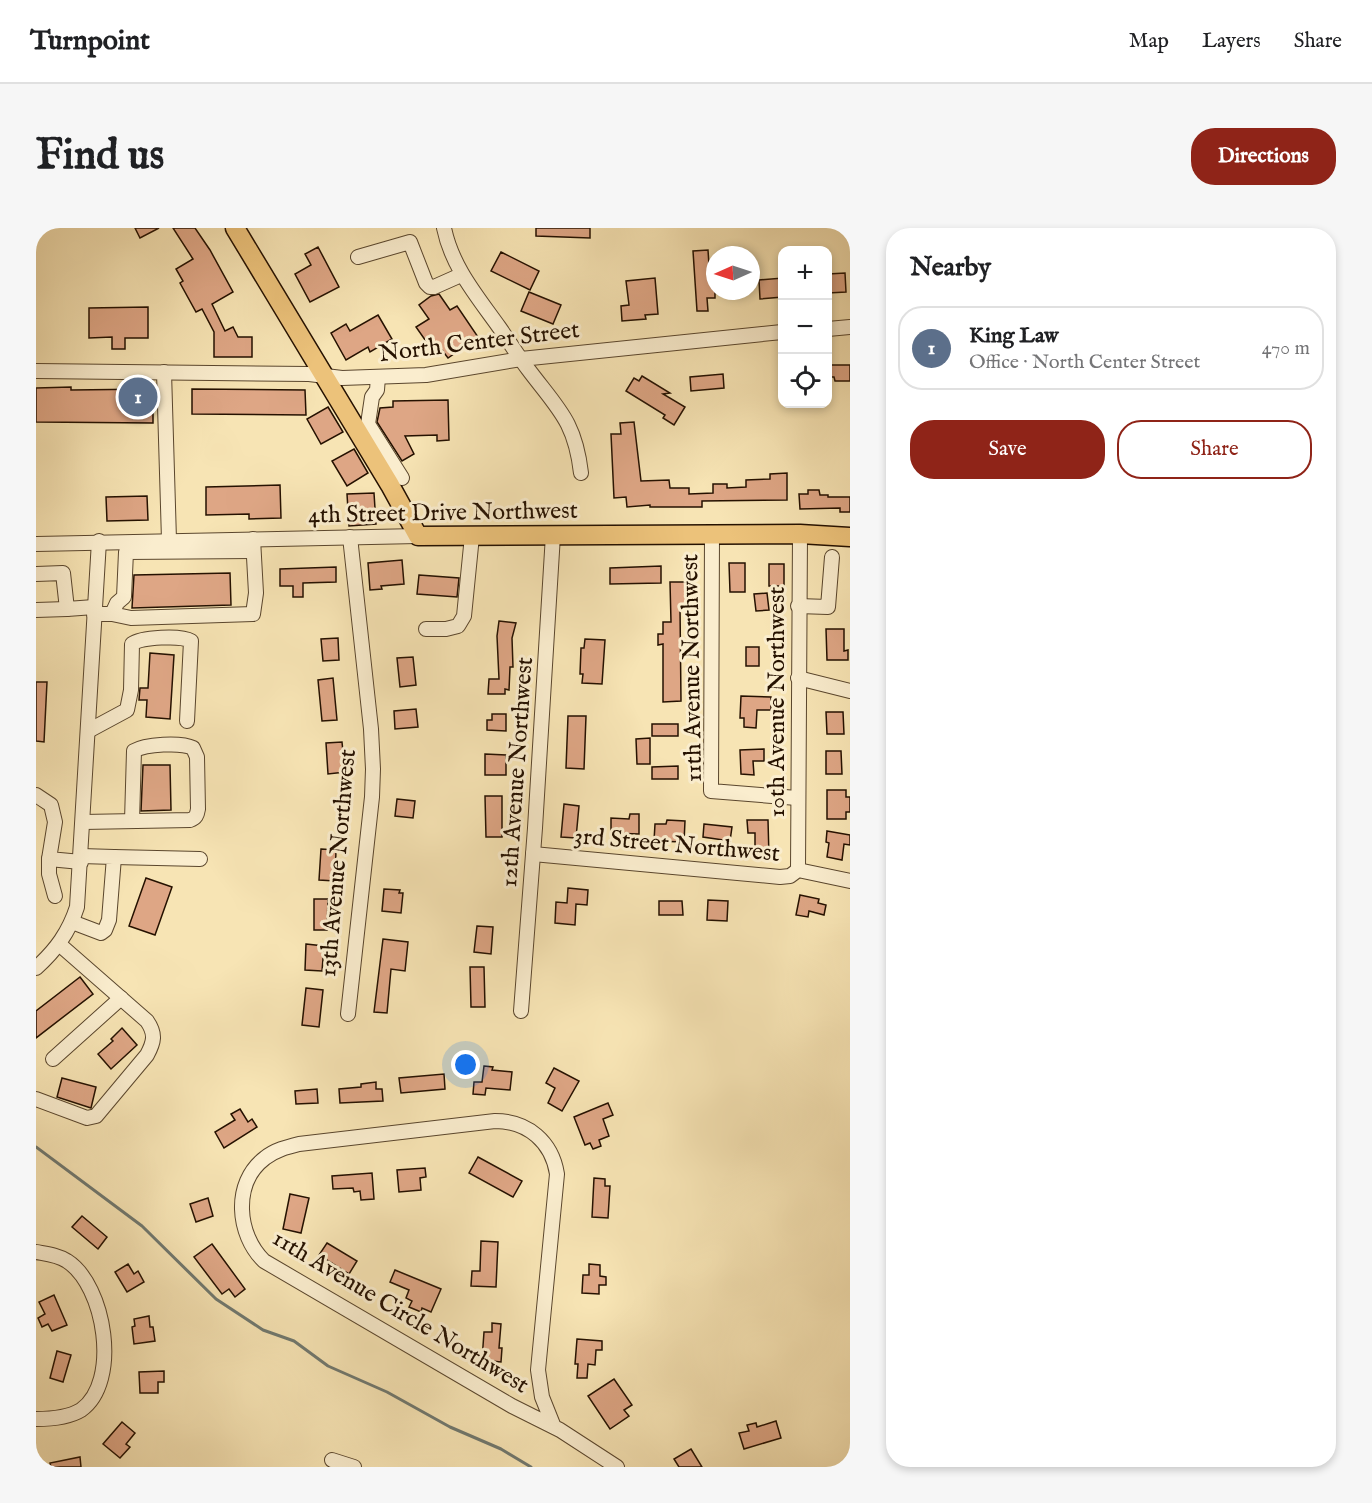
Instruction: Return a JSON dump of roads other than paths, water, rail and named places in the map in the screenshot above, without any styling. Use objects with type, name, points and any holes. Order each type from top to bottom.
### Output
[{"type":"main road","points":[[242,231],[325,375],[362,426],[418,536]]},
{"type":"main road","name":"4th Street Drive Northwest","points":[[418,536],[800,534],[850,537]]},
{"type":"street","points":[[444,228],[448,245],[461,275],[564,415],[576,443],[581,473]]},
{"type":"street","points":[[358,257],[410,242],[426,283],[430,287],[461,275]]},
{"type":"street","points":[[832,329],[850,327]]},
{"type":"street","name":"North Center Street","points":[[36,371],[325,375],[342,378],[426,375],[521,359],[778,333]]},
{"type":"street","points":[[164,372],[170,540]]},
{"type":"street","points":[[378,377],[377,390],[372,397],[362,426],[402,478]]},
{"type":"street","name":"11th Avenue Northwest","points":[[712,534],[711,791],[797,798]]},
{"type":"street","name":"10th Avenue Northwest","points":[[798,870],[800,534]]},
{"type":"street","name":"12th Avenue Northwest","points":[[521,1011],[553,535]]},
{"type":"street","name":"4th Street Drive Northwest","points":[[36,544],[99,542],[142,546],[170,540],[253,545],[350,537],[418,536]]},
{"type":"street","points":[[426,629],[446,629],[458,626],[464,616],[472,536]]},
{"type":"street","name":"13th Avenue Northwest","points":[[348,1014],[372,797],[373,769],[371,729],[350,537]]},
{"type":"street","points":[[36,968],[59,944],[72,922],[77,907],[99,542]]},
{"type":"street","points":[[36,610],[94,611],[131,618],[253,614],[256,593],[253,545],[142,546],[126,552],[124,597],[117,603],[112,614]]},
{"type":"street","points":[[798,606],[828,607],[832,557]]},
{"type":"street","points":[[36,574],[63,573],[67,609]]},
{"type":"street","points":[[88,730],[127,710],[132,644],[137,640],[146,639],[186,638],[190,640],[187,721]]},
{"type":"street","points":[[798,678],[850,692]]},
{"type":"street","points":[[83,822],[190,820],[196,816],[197,757],[193,748],[172,744],[147,746],[134,752],[132,821]]},
{"type":"street","points":[[36,795],[51,805],[55,822],[49,859],[49,874],[55,896]]},
{"type":"street","name":"3rd Street Northwest","points":[[533,854],[780,877],[790,876],[798,870],[850,881]]},
{"type":"street","points":[[49,859],[114,857],[200,859]]},
{"type":"street","points":[[72,922],[100,933],[105,930],[109,920],[114,857]]},
{"type":"street","points":[[36,1099],[87,1118],[96,1116],[147,1055],[153,1043],[154,1032],[147,1021],[59,944]]},
{"type":"street","points":[[53,1059],[121,998]]},
{"type":"street","name":"11th Avenue Circle Northwest","points":[[554,1427],[542,1397],[537,1370],[557,1174],[548,1149],[537,1135],[513,1123],[495,1121],[299,1144],[275,1151],[261,1162],[248,1182],[242,1208],[243,1223],[250,1244],[264,1261],[512,1406],[554,1427],[617,1467]]},
{"type":"street","points":[[36,1252],[53,1255],[67,1261],[84,1279],[98,1310],[104,1363],[102,1376],[92,1399],[80,1410],[55,1419],[36,1419]]},
{"type":"street","points":[[332,1460],[354,1467]]},
{"type":"waterway","points":[[36,1147],[142,1226],[216,1299],[263,1330],[294,1341],[328,1366],[387,1392],[450,1427],[501,1449],[531,1467]]},
{"type":"place","name":"King Law","points":[[138,397]]}]
